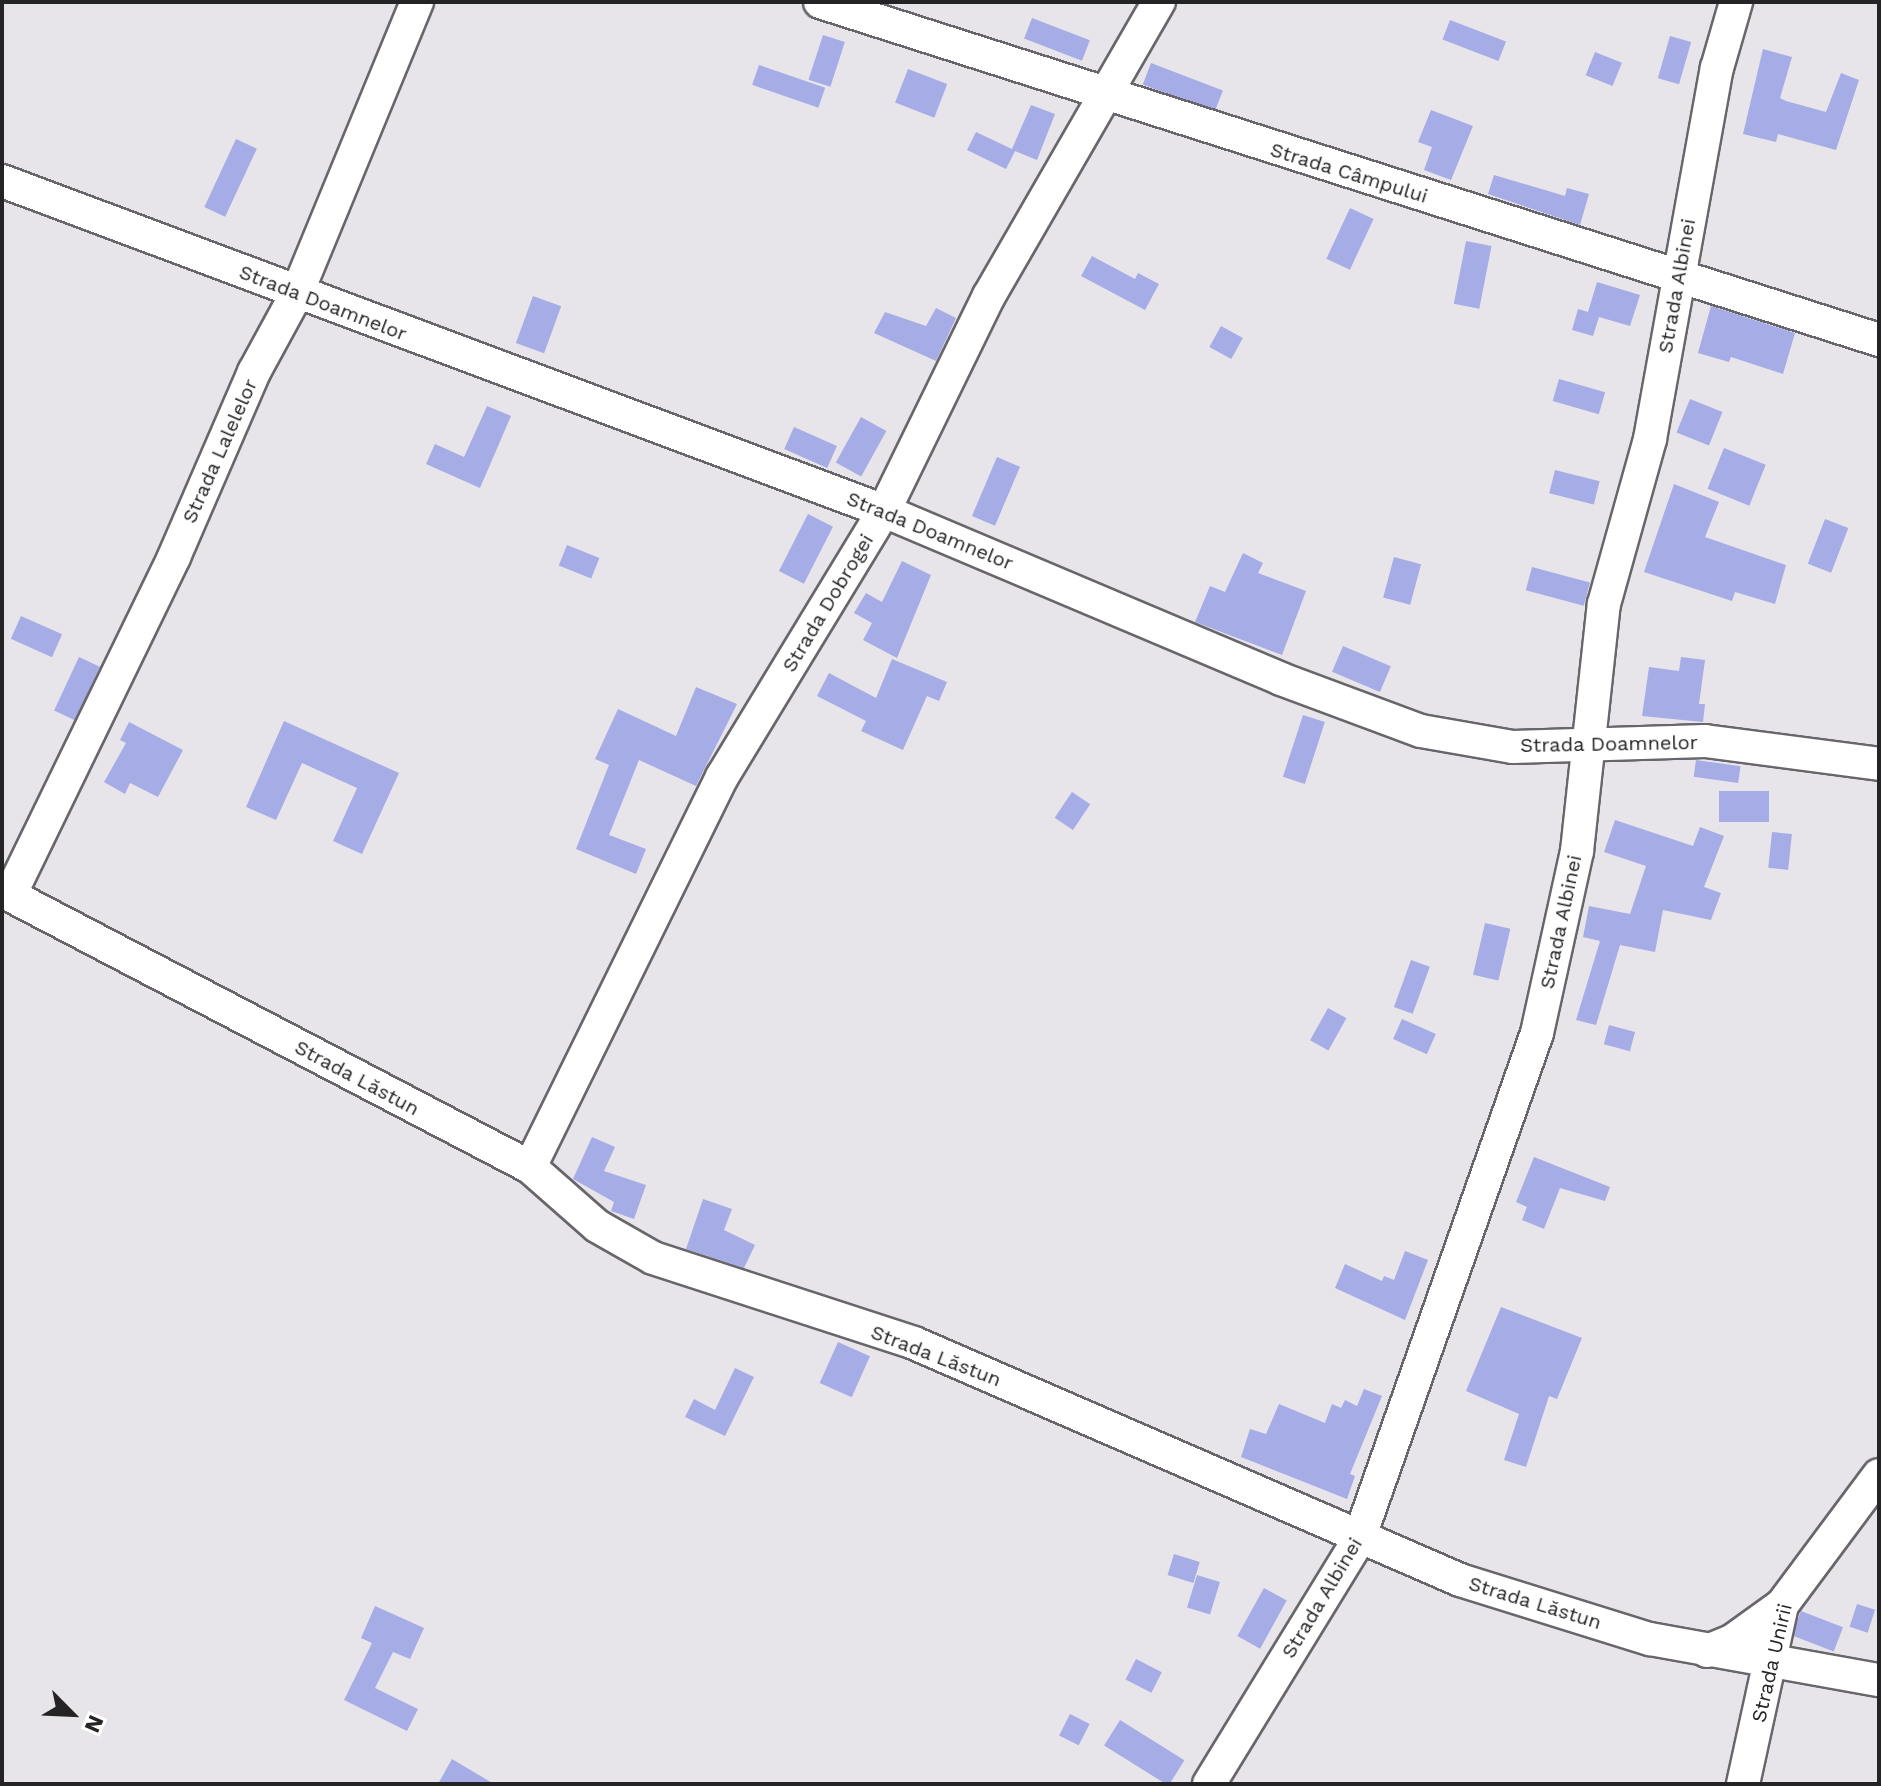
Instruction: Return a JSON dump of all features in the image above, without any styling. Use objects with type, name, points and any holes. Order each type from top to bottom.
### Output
[{"type":"street","name":"Strada Lalelelor","points":[[6,893],[174,557],[254,372],[297,293],[417,2]]},
{"type":"street","name":"Strada Câmpului","points":[[820,2],[1106,97],[1879,340]]},
{"type":"street","name":"Strada Dobrogei","points":[[530,1167],[722,777],[884,511],[989,296],[1159,2]]},
{"type":"street","name":"Strada Albinei","points":[[1209,1784],[1359,1539],[1537,1033],[1577,851],[1586,746],[1604,604],[1650,439],[1717,68],[1736,2]]},
{"type":"street","name":"Strada Doamnelor","points":[[2,181],[884,511],[1281,679],[1421,731],[1513,747],[1705,741],[1879,764]]},
{"type":"street","name":"Strada Lăstun","points":[[6,893],[530,1167],[597,1226],[653,1258],[914,1343],[1359,1539],[1460,1580],[1650,1639],[1879,1680]]},
{"type":"street","name":"Strada Unirii","points":[[1743,1784],[1773,1662],[1782,1605],[1879,1475]]},
{"type":"street","points":[[1707,1651],[1732,1641],[1782,1605]]},
{"type":"building","points":[[1032,18],[1090,40],[1082,61],[1024,39]]},
{"type":"building","points":[[1450,20],[1506,42],[1498,61],[1442,40]]},
{"type":"building","points":[[823,35],[845,42],[830,87],[808,80]]},
{"type":"building","points":[[1670,36],[1691,42],[1679,84],[1658,78]]},
{"type":"building","points":[[1763,49],[1792,57],[1780,98],[1786,101],[1826,112],[1841,73],[1859,80],[1836,150],[1778,134],[1776,142],[1743,134]]},
{"type":"building","points":[[1595,52],[1622,63],[1613,86],[1586,75]]},
{"type":"building","points":[[1151,63],[1223,91],[1215,112],[1143,84]]},
{"type":"building","points":[[759,65],[825,88],[818,108],[752,85]]},
{"type":"building","points":[[908,69],[947,84],[934,118],[895,103]]},
{"type":"building","points":[[1031,105],[1055,114],[1037,160],[1015,151],[1006,169],[967,150],[976,132],[1012,149]]},
{"type":"building","points":[[1431,110],[1473,126],[1451,180],[1424,170],[1432,147],[1418,142]]},
{"type":"building","points":[[236,139],[257,149],[225,217],[204,207]]},
{"type":"building","points":[[1494,175],[1565,196],[1567,188],[1589,194],[1580,225],[1488,194]]},
{"type":"building","points":[[1350,208],[1374,219],[1350,270],[1326,259]]},
{"type":"building","points":[[1466,241],[1492,246],[1479,309],[1454,304]]},
{"type":"building","points":[[1092,256],[1135,279],[1138,273],[1159,284],[1145,310],[1081,276]]},
{"type":"building","points":[[1597,282],[1640,295],[1630,326],[1599,317],[1593,336],[1572,330],[1578,309],[1588,312]]},
{"type":"building","points":[[533,296],[561,306],[544,353],[516,343]]},
{"type":"building","points":[[1711,306],[1795,333],[1783,374],[1731,357],[1729,362],[1698,353]]},
{"type":"building","points":[[936,308],[956,318],[936,361],[874,333],[885,312],[926,326]]},
{"type":"building","points":[[1221,326],[1243,338],[1231,359],[1209,347]]},
{"type":"building","points":[[1559,379],[1605,392],[1599,414],[1553,401]]},
{"type":"building","points":[[1690,399],[1722,412],[1709,445],[1677,432]]},
{"type":"building","points":[[487,406],[511,416],[480,488],[426,464],[435,444],[464,457]]},
{"type":"building","points":[[861,417],[886,431],[861,477],[836,462]]},
{"type":"building","points":[[794,427],[837,446],[827,468],[784,449]]},
{"type":"building","points":[[1724,448],[1766,465],[1749,506],[1708,489]]},
{"type":"building","points":[[997,457],[1020,467],[995,526],[972,516]]},
{"type":"building","points":[[1555,470],[1600,481],[1594,504],[1549,493]]},
{"type":"building","points":[[1674,484],[1719,502],[1705,537],[1786,565],[1775,604],[1735,592],[1732,601],[1644,572]]},
{"type":"building","points":[[808,514],[833,527],[804,584],[779,571]]},
{"type":"building","points":[[1825,519],[1848,528],[1831,573],[1808,564]]},
{"type":"building","points":[[567,545],[599,558],[591,579],[559,565]]},
{"type":"building","points":[[1243,553],[1263,563],[1258,573],[1306,591],[1282,655],[1195,622],[1210,586],[1225,592]]},
{"type":"building","points":[[1394,557],[1421,564],[1410,605],[1383,598]]},
{"type":"building","points":[[902,561],[931,575],[897,658],[863,640],[872,623],[854,613],[866,593],[882,602]]},
{"type":"building","points":[[1532,567],[1590,583],[1584,606],[1526,590]]},
{"type":"building","points":[[21,616],[62,634],[52,657],[11,639]]},
{"type":"building","points":[[1343,646],[1391,666],[1380,692],[1332,672]]},
{"type":"building","points":[[79,657],[100,667],[75,720],[54,710]]},
{"type":"building","points":[[1681,657],[1705,660],[1699,704],[1705,704],[1703,722],[1642,716],[1649,667],[1679,671]]},
{"type":"building","points":[[892,659],[947,682],[939,701],[927,696],[903,750],[861,731],[866,721],[817,696],[829,673],[876,698]]},
{"type":"building","points":[[696,687],[737,704],[696,786],[639,760],[609,835],[646,849],[636,874],[576,849],[609,765],[595,759],[618,709],[676,736]]},
{"type":"building","points":[[1303,715],[1325,722],[1305,784],[1283,777]]},
{"type":"building","points":[[284,721],[399,773],[362,854],[333,841],[357,788],[302,763],[276,820],[246,807]]},
{"type":"building","points":[[129,722],[183,750],[158,797],[130,783],[125,794],[104,782],[126,743],[120,740]]},
{"type":"building","points":[[1696,760],[1741,766],[1738,783],[1694,777]]},
{"type":"building","points":[[1719,791],[1769,791],[1769,822],[1719,822]]},
{"type":"building","points":[[1072,792],[1090,804],[1073,830],[1055,818]]},
{"type":"building","points":[[1615,820],[1693,846],[1700,827],[1724,836],[1704,887],[1721,893],[1711,920],[1663,910],[1655,952],[1620,945],[1596,1025],[1576,1020],[1600,941],[1583,937],[1589,906],[1630,914],[1646,866],[1604,852]]},
{"type":"building","points":[[1772,832],[1792,834],[1788,870],[1768,868]]},
{"type":"building","points":[[1485,923],[1510,929],[1498,980],[1473,975]]},
{"type":"building","points":[[1411,960],[1430,967],[1413,1014],[1394,1007]]},
{"type":"building","points":[[1328,1008],[1346,1018],[1328,1051],[1310,1040]]},
{"type":"building","points":[[1402,1019],[1436,1034],[1427,1054],[1393,1039]]},
{"type":"building","points":[[1609,1025],[1635,1032],[1630,1051],[1604,1044]]},
{"type":"building","points":[[592,1137],[615,1147],[604,1171],[646,1185],[634,1219],[611,1211],[614,1202],[573,1179]]},
{"type":"building","points":[[1534,1157],[1610,1187],[1605,1201],[1560,1188],[1544,1229],[1522,1220],[1527,1207],[1516,1202]]},
{"type":"building","points":[[703,1199],[732,1209],[724,1230],[755,1245],[744,1268],[686,1249]]},
{"type":"building","points":[[1405,1251],[1428,1260],[1405,1320],[1335,1288],[1345,1264],[1382,1281],[1384,1276],[1394,1280]]},
{"type":"building","points":[[1501,1307],[1582,1338],[1557,1399],[1549,1396],[1526,1467],[1504,1460],[1519,1414],[1466,1391]]},
{"type":"building","points":[[838,1342],[870,1356],[852,1397],[820,1383]]},
{"type":"building","points":[[735,1368],[754,1377],[725,1436],[685,1417],[694,1399],[715,1410]]},
{"type":"building","points":[[1364,1389],[1382,1396],[1350,1474],[1355,1476],[1347,1499],[1241,1457],[1250,1429],[1266,1434],[1279,1404],[1325,1423],[1332,1404],[1341,1408],[1345,1400],[1357,1406]]},
{"type":"building","points":[[1174,1554],[1200,1562],[1193,1583],[1168,1575]]},
{"type":"building","points":[[1197,1575],[1220,1582],[1210,1615],[1187,1608]]},
{"type":"building","points":[[1264,1588],[1287,1601],[1260,1649],[1237,1636]]},
{"type":"building","points":[[1857,1604],[1875,1610],[1868,1633],[1850,1627]]},
{"type":"building","points":[[375,1606],[424,1628],[410,1659],[393,1652],[375,1688],[418,1709],[407,1731],[344,1700],[372,1643],[361,1638]]},
{"type":"building","points":[[1801,1611],[1843,1627],[1834,1651],[1792,1635]]},
{"type":"building","points":[[1136,1659],[1162,1672],[1151,1693],[1126,1679]]},
{"type":"building","points":[[1070,1714],[1090,1724],[1079,1745],[1059,1735]]},
{"type":"building","points":[[1120,1720],[1184,1760],[1170,1784],[1166,1784],[1104,1745]]},
{"type":"building","points":[[452,1759],[494,1784],[438,1784]]}]
